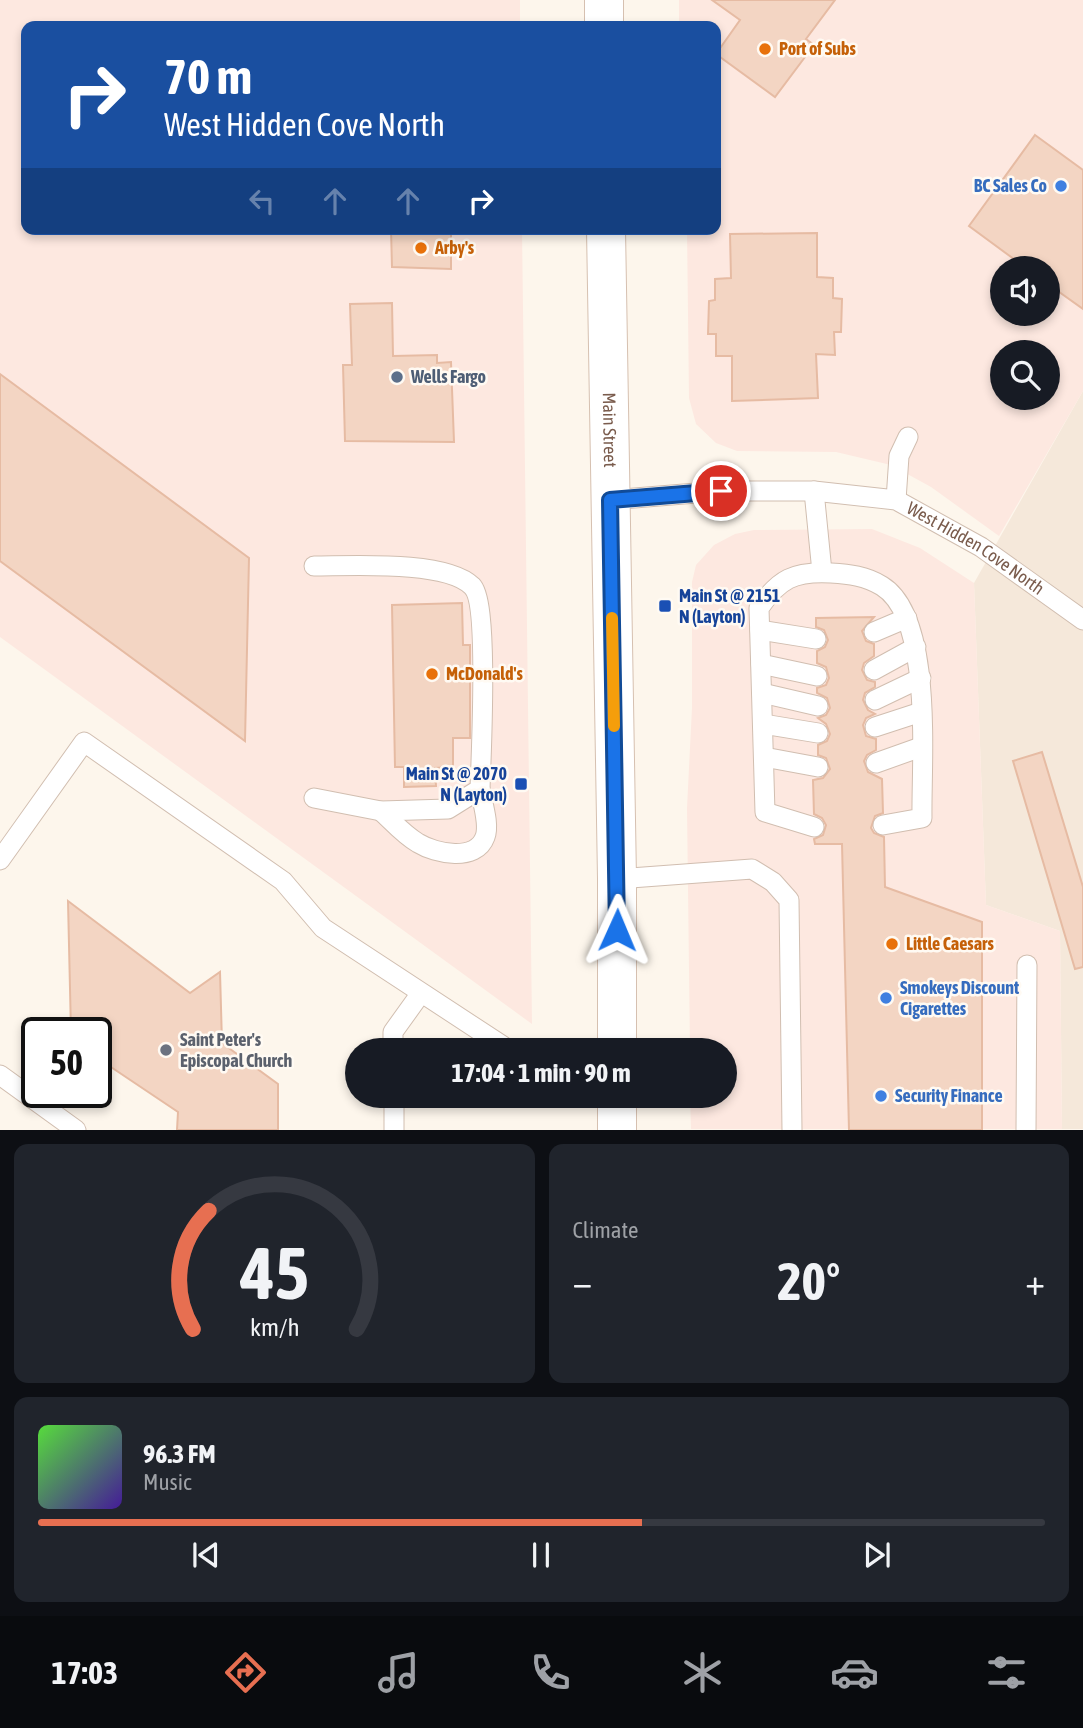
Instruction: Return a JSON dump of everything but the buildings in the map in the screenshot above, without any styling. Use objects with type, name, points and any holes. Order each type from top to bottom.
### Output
[{"type":"main road","points":[[604,0],[604,21]]},
{"type":"main road","name":"Main Street","points":[[606,235],[617,879],[617,1038]]},
{"type":"main road","points":[[617,1108],[617,1129]]},
{"type":"lane","points":[[896,499],[899,456],[908,437]]},
{"type":"lane","name":"West Hidden Cove North","points":[[610,500],[721,491],[814,491],[896,499],[981,547],[1083,620]]},
{"type":"lane","points":[[814,491],[822,572]]},
{"type":"lane","points":[[314,566],[430,570],[446,573],[473,586],[479,597],[482,632],[480,789],[487,834],[480,845],[468,852],[448,853],[419,844],[381,811]]},
{"type":"lane","points":[[814,827],[765,812],[760,608],[774,586],[792,576],[822,572],[855,574],[885,587],[907,618],[916,647],[921,678],[922,818],[883,825]]},
{"type":"lane","points":[[874,632],[907,618]]},
{"type":"lane","points":[[760,630],[816,639]]},
{"type":"lane","points":[[874,670],[916,647]]},
{"type":"lane","points":[[761,664],[817,676]]},
{"type":"lane","points":[[875,699],[921,678]]},
{"type":"lane","points":[[762,693],[818,706]]},
{"type":"lane","points":[[875,727],[921,712]]},
{"type":"lane","points":[[763,724],[818,733]]},
{"type":"lane","points":[[0,860],[84,742],[283,881],[323,928],[491,1038]]},
{"type":"lane","points":[[876,763],[921,747]]},
{"type":"lane","points":[[764,757],[818,767]]},
{"type":"lane","points":[[314,798],[381,811],[449,809],[480,789]]},
{"type":"lane","points":[[617,879],[752,869],[773,882],[789,900],[792,1129]]},
{"type":"lane","points":[[1026,1129],[1027,965]]},
{"type":"lane","points":[[393,1038],[393,1032],[421,992]]},
{"type":"lane","points":[[0,1075],[76,1129]]},
{"type":"lane","points":[[394,1108],[394,1129]]},
{"type":"shaded area","points":[[0,0],[520,0],[520,21],[21,21],[21,235],[522,235],[532,1024],[0,637]]},
{"type":"shaded area","points":[[679,0],[1083,0],[1083,391],[999,536],[931,487],[891,465],[836,452],[737,451],[716,443],[696,424],[689,398],[687,235],[721,235],[721,21],[679,21]]},
{"type":"shaded area","points":[[1083,391],[1083,1129],[1062,1129],[1060,931],[986,905],[974,583]]},
{"type":"shaded area","points":[[872,529],[920,548],[974,583],[986,905],[1060,931],[1062,1129],[691,1129],[690,1108],[737,1108],[737,1038],[690,1038],[687,808],[692,708],[692,582],[696,565],[714,545],[735,534],[754,530]]},
{"type":"slow traffic","points":[[612,618],[614,726]]},
{"type":"place","name":"Port of Subs","points":[[765,49]]},
{"type":"place","name":"BC Sales Co","points":[[1061,186]]},
{"type":"place","name":"Arby's","points":[[421,248]]},
{"type":"place","name":"Wells Fargo","points":[[397,377]]},
{"type":"place","name":"Main St @ 2151 N (Layton)","points":[[665,606]]},
{"type":"place","name":"McDonald's","points":[[432,674]]},
{"type":"place","name":"Main St @ 2070 N (Layton)","points":[[521,784]]},
{"type":"place","name":"Little Caesars","points":[[892,944]]},
{"type":"place","name":"Smokeys Discount Cigarettes","points":[[886,998]]},
{"type":"place","name":"Saint Peter's Episcopal Church","points":[[166,1050]]},
{"type":"place","name":"Security Finance","points":[[881,1096]]},
{"type":"route","points":[[617,930],[610,500],[721,491]]}]
